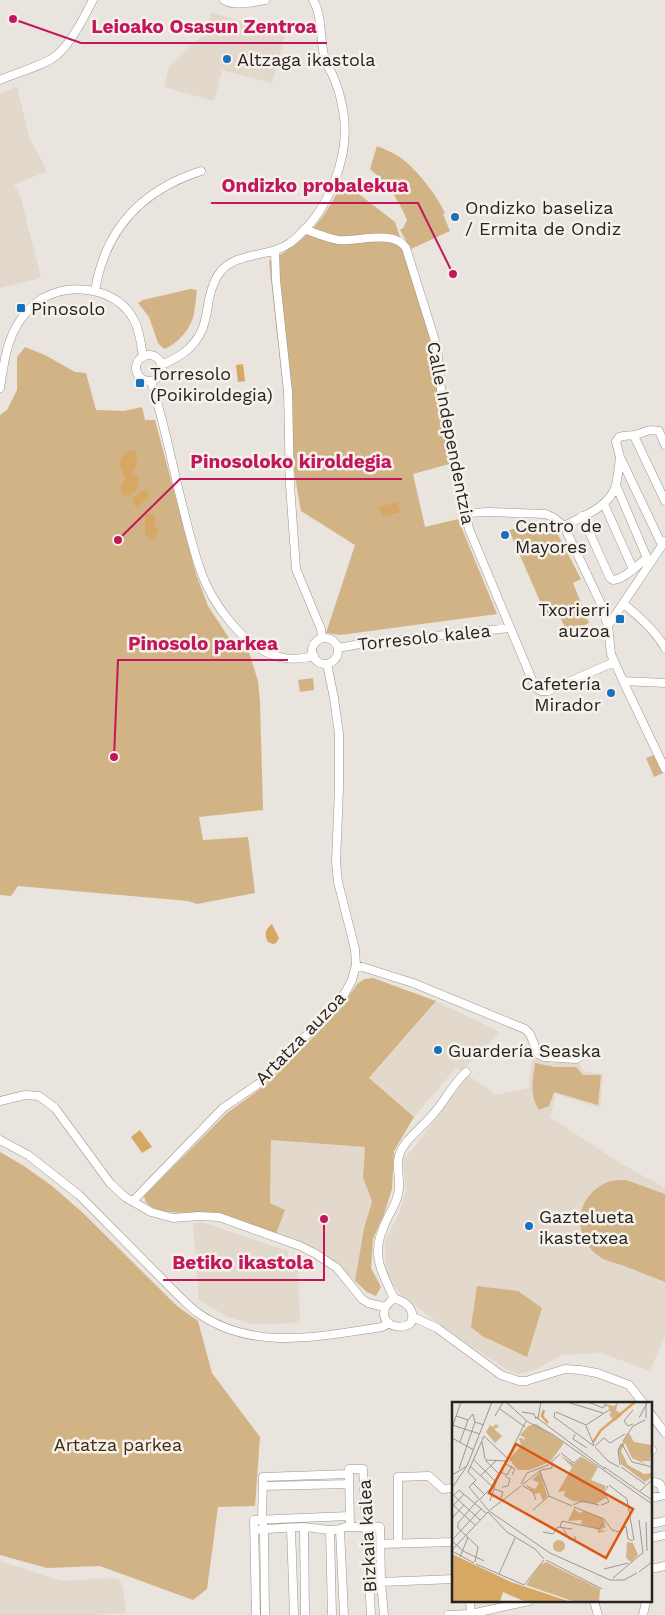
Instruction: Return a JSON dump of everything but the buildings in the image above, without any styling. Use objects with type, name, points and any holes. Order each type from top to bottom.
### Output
[{"type":"street","points":[[0,80],[57,56],[75,32],[93,0]]},
{"type":"street","points":[[224,0],[229,3],[265,0]]},
{"type":"street","points":[[161,365],[176,359],[190,348],[202,331],[210,294],[221,272],[241,258],[275,251],[290,243],[323,207],[334,183],[342,158],[345,125],[342,104],[334,76],[324,57],[317,9],[313,0]]},
{"type":"street","points":[[95,291],[108,248],[125,219],[155,192],[180,178],[201,171]]},
{"type":"street","name":"Calle Independentzia","points":[[304,228],[326,237],[340,240],[385,237],[399,241],[406,248],[437,347],[442,400],[453,463],[469,529],[535,686],[541,692],[548,690],[614,662]]},
{"type":"street","points":[[275,251],[276,280],[288,392],[290,485],[296,569],[321,629],[322,638]]},
{"type":"street","points":[[0,388],[4,359],[20,320],[42,298],[77,288],[95,291],[114,298],[130,314],[140,332],[143,357]]},
{"type":"street","points":[[143,357],[156,357],[161,365],[162,372],[160,376],[151,381],[141,378],[136,371],[137,363],[143,357]]},
{"type":"street","points":[[151,381],[200,570],[217,604],[239,632],[271,654],[289,659],[314,656]]},
{"type":"street","points":[[608,626],[624,604],[649,559],[664,543],[620,457],[616,442],[619,437],[634,436],[649,429],[658,431],[665,445]]},
{"type":"street","points":[[634,436],[665,501]]},
{"type":"street","points":[[564,526],[604,504],[610,498],[616,485],[620,457]]},
{"type":"street","points":[[616,485],[649,559]]},
{"type":"street","points":[[604,504],[633,569]]},
{"type":"street","points":[[466,513],[546,514],[564,526],[601,604],[608,626],[611,654],[614,662],[665,769]]},
{"type":"street","points":[[582,516],[610,578],[613,580],[616,580],[649,559]]},
{"type":"street","points":[[624,604],[642,619],[659,638],[665,648]]},
{"type":"street","name":"Torresolo kalea","points":[[338,648],[358,644],[510,628]]},
{"type":"street","points":[[322,638],[334,641],[338,648],[335,659],[327,664],[318,662],[312,650],[315,642],[322,638]]},
{"type":"street","points":[[327,664],[339,734],[336,862],[338,882],[352,933],[356,965],[413,983],[525,1029],[530,1034],[538,1054],[544,1057],[576,1059],[586,1053]]},
{"type":"street","points":[[623,681],[665,683]]},
{"type":"street","name":"Artatza auzoa","points":[[133,1201],[223,1108],[262,1082],[331,1010],[345,993],[352,980],[356,965]]},
{"type":"street","points":[[394,1298],[385,1307],[384,1317],[389,1323],[398,1327],[407,1326],[411,1323],[413,1317],[410,1307],[394,1298],[377,1258],[377,1246],[383,1226],[398,1194],[400,1153],[466,1072]]},
{"type":"street","points":[[0,1101],[25,1095],[39,1096],[55,1108],[110,1183],[125,1197],[152,1212],[174,1218],[219,1217],[300,1246],[337,1268],[362,1299],[368,1303],[385,1307]]},
{"type":"street","points":[[0,1140],[28,1155],[79,1195],[181,1298],[212,1321],[234,1331],[256,1337],[286,1339],[382,1327],[389,1323]]},
{"type":"street","points":[[413,1317],[437,1328],[501,1375],[526,1381],[566,1369],[597,1373],[629,1385],[642,1402]]},
{"type":"street","points":[[652,1415],[665,1433]]},
{"type":"street","name":"Bizkaia kalea","points":[[350,1527],[349,1469],[363,1469],[371,1615]]},
{"type":"street","points":[[256,1615],[255,1530],[263,1477],[349,1474]]},
{"type":"street","points":[[398,1544],[398,1477],[429,1476],[443,1489],[452,1488]]},
{"type":"street","points":[[652,1483],[660,1484],[665,1494],[652,1498]]},
{"type":"street","points":[[263,1486],[349,1484]]},
{"type":"street","points":[[258,1519],[350,1516]]},
{"type":"street","points":[[258,1519],[264,1529],[265,1615]]},
{"type":"street","points":[[652,1524],[665,1521]]},
{"type":"street","points":[[255,1530],[304,1527],[340,1530],[346,1527],[367,1527]]},
{"type":"street","points":[[304,1527],[305,1615]]},
{"type":"street","name":"Bizkaia kalea","points":[[367,1527],[380,1527],[384,1615]]},
{"type":"street","points":[[291,1528],[294,1615]]},
{"type":"street","points":[[330,1530],[332,1615]]},
{"type":"street","points":[[340,1530],[344,1615]]},
{"type":"street","points":[[652,1538],[665,1535]]},
{"type":"street","points":[[380,1544],[452,1542]]},
{"type":"street","points":[[652,1569],[665,1566]]},
{"type":"street","points":[[381,1582],[452,1579]]},
{"type":"street","points":[[470,1602],[471,1614]]},
{"type":"street","points":[[487,1602],[490,1610]]},
{"type":"street","points":[[448,1615],[471,1614],[525,1602]]},
{"type":"street","points":[[594,1602],[598,1615]]},
{"type":"street","points":[[643,1615],[646,1602]]},
{"type":"street","points":[[507,1615],[510,1606]]},
{"type":"shaded area","name":"Altzaga ikastola","points":[[211,12],[285,36],[272,83],[222,70],[214,101],[164,87],[169,66],[207,32]]},
{"type":"shaded area","points":[[17,86],[29,137],[47,171],[14,185],[20,195],[41,278],[0,288],[0,94]]},
{"type":"shaded area","points":[[243,364],[245,381],[238,382],[236,365]]},
{"type":"shaded area","points":[[128,451],[134,451],[137,454],[136,467],[132,472],[134,476],[139,476],[137,489],[128,497],[121,493],[121,485],[125,479],[120,465],[123,454]]},
{"type":"shaded area","points":[[145,491],[149,492],[148,498],[137,507],[133,504],[133,498]]},
{"type":"shaded area","points":[[397,502],[400,512],[382,517],[379,507]]},
{"type":"shaded area","points":[[145,514],[154,514],[155,526],[159,530],[153,539],[145,535]]},
{"type":"shaded area","points":[[272,924],[279,938],[273,944],[268,942],[266,937],[267,930]]},
{"type":"shaded area","name":"Guardería Seaska","points":[[436,1001],[500,1032],[462,1070],[456,1068],[414,1117],[369,1079]]},
{"type":"shaded area","name":"Gaztelueta ikastetxea","points":[[532,1059],[553,1063],[578,1062],[583,1071],[603,1074],[600,1108],[556,1094],[550,1117],[620,1163],[665,1188],[665,1335],[650,1371],[601,1353],[562,1355],[535,1370],[519,1374],[506,1369],[459,1338],[402,1296],[386,1275],[385,1241],[400,1211],[406,1191],[403,1159],[413,1149],[468,1075],[496,1095],[529,1088]]},
{"type":"shaded area","points":[[140,1130],[152,1147],[142,1153],[131,1137]]},
{"type":"shaded area","points":[[271,1140],[365,1147],[363,1177],[372,1202],[364,1228],[355,1281],[319,1251],[276,1234],[270,1203]]},
{"type":"shaded area","points":[[202,1222],[288,1251],[288,1268],[298,1267],[300,1323],[253,1324],[228,1317],[199,1300],[193,1223]]},
{"type":"shaded area","points":[[0,1561],[61,1581],[114,1578],[120,1580],[126,1613],[0,1615]]},
{"type":"green space","points":[[377,146],[398,156],[418,174],[431,190],[445,213],[443,214],[450,231],[411,249],[400,230],[407,220],[400,204],[387,186],[370,169]]},
{"type":"green space","points":[[342,181],[395,222],[437,347],[453,463],[413,474],[425,527],[458,519],[497,614],[340,635],[326,633],[355,545],[301,511],[289,443],[269,261],[304,238],[322,218]]},
{"type":"green space","points":[[190,289],[197,290],[192,319],[187,330],[179,339],[164,349],[158,343],[149,317],[138,303],[143,300]]},
{"type":"green space","points":[[25,347],[45,355],[75,372],[86,373],[96,410],[124,411],[142,407],[145,420],[155,420],[196,574],[208,606],[229,638],[248,649],[258,681],[263,810],[199,817],[203,840],[248,837],[255,893],[197,904],[188,901],[18,886],[11,896],[0,895],[0,415],[7,410],[17,390],[17,357]]},
{"type":"green space","points":[[547,525],[556,531],[581,579],[573,583],[589,623],[568,634],[559,615],[553,617],[545,613],[509,530]]},
{"type":"green space","points":[[313,678],[314,690],[300,692],[298,680]]},
{"type":"green space","points":[[654,755],[663,773],[654,777],[646,758]]},
{"type":"green space","points":[[373,978],[436,1001],[369,1078],[414,1117],[394,1151],[392,1189],[373,1239],[371,1268],[381,1287],[376,1296],[367,1292],[355,1281],[364,1228],[372,1202],[363,1177],[365,1147],[271,1140],[270,1203],[285,1210],[276,1234],[222,1214],[162,1211],[146,1203],[144,1196],[227,1113],[267,1084],[341,1008],[357,984],[364,979]]},
{"type":"green space","points":[[535,1063],[555,1067],[576,1067],[583,1075],[601,1075],[598,1105],[554,1092],[549,1106],[539,1110],[533,1093]]},
{"type":"green space","name":"Artatza parkea","points":[[0,1152],[52,1186],[82,1212],[177,1306],[198,1321],[212,1373],[260,1437],[255,1506],[218,1507],[207,1589],[193,1600],[100,1566],[47,1568],[0,1555]]},
{"type":"green space","points":[[626,1180],[665,1194],[665,1282],[600,1257],[590,1248],[584,1238],[581,1227],[581,1215],[584,1204],[590,1195],[599,1187],[611,1181]]},
{"type":"green space","points":[[477,1286],[518,1291],[542,1308],[527,1357],[482,1336],[471,1327]]},
{"type":"place","name":"Leioako Osasun Zentroa","points":[[13,19]]},
{"type":"place","name":"Altzaga ikastola","points":[[227,59]]},
{"type":"place","name":"Ondizko baseliza / Ermita de Ondiz","points":[[455,217]]},
{"type":"place","name":"Ondizko probalekua","points":[[453,274]]},
{"type":"place","name":"Pinosolo","points":[[21,308]]},
{"type":"place","name":"Torresolo (Poikiroldegia)","points":[[140,383]]},
{"type":"place","name":"Centro de Mayores","points":[[505,535]]},
{"type":"place","name":"Pinosoloko kiroldegia","points":[[118,540]]},
{"type":"place","name":"Txorierri auzoa","points":[[620,619]]},
{"type":"place","name":"Cafetería Mirador","points":[[611,693]]},
{"type":"place","name":"Pinosolo parkea","points":[[114,757]]},
{"type":"place","name":"Guardería Seaska","points":[[438,1050]]},
{"type":"place","name":"Betiko ikastola","points":[[324,1219]]},
{"type":"place","name":"Gaztelueta ikastetxea","points":[[529,1226]]}]
